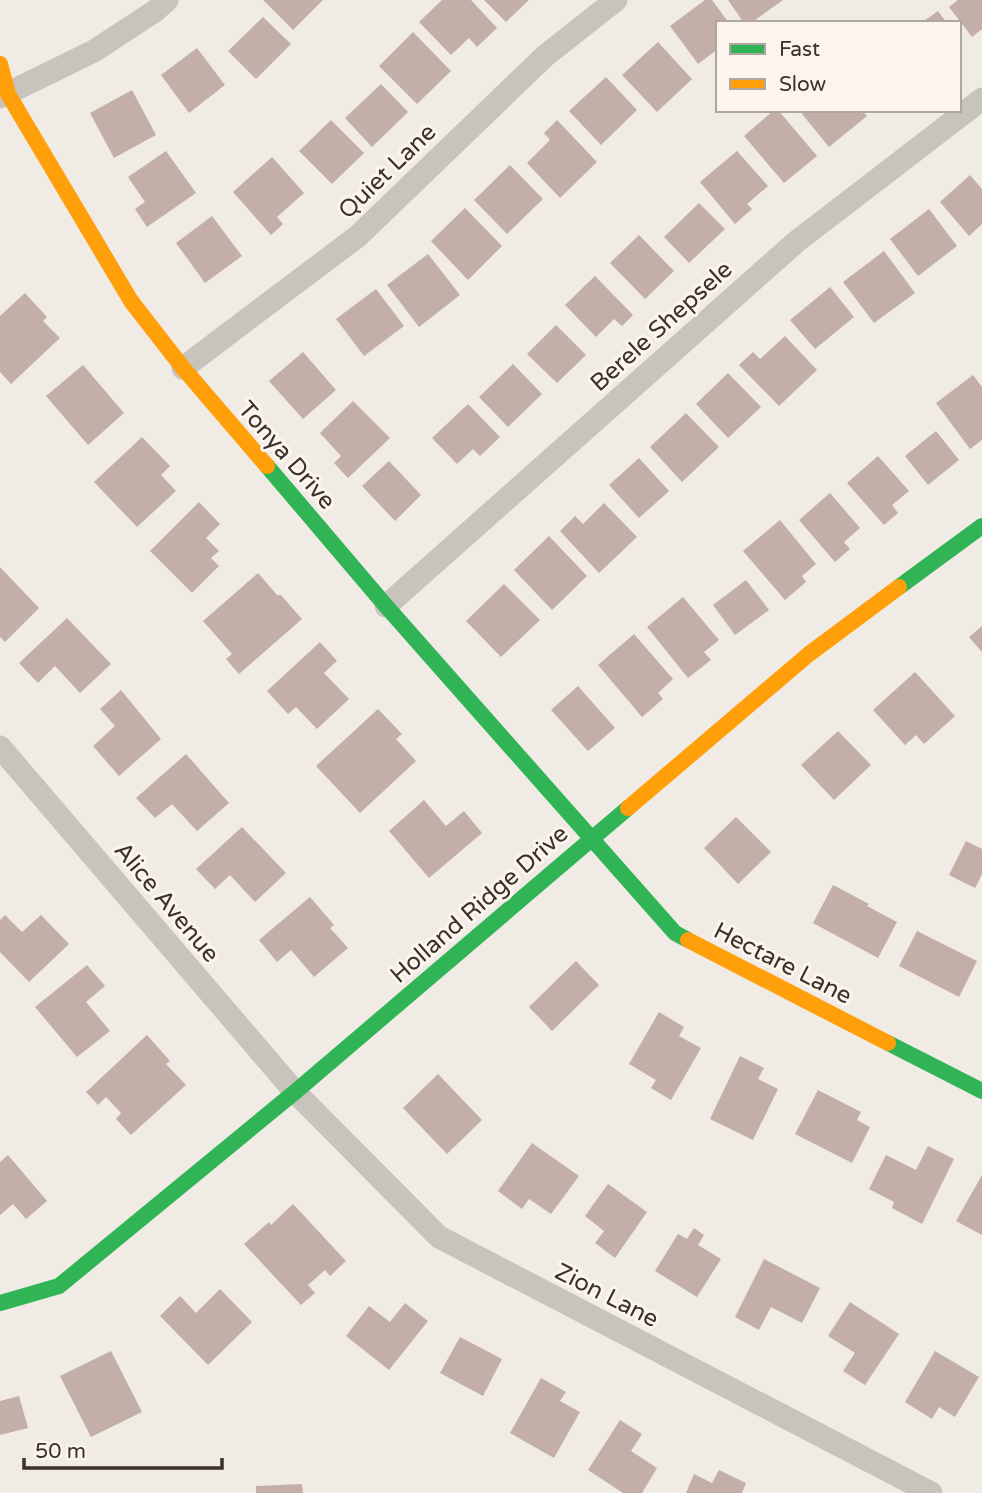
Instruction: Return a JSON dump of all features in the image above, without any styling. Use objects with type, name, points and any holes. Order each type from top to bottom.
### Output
[{"type":"street","points":[[4,95],[94,51],[155,11],[167,0]]},
{"type":"street","name":"Quiet Lane","points":[[183,368],[358,236],[545,56],[617,0]]},
{"type":"street","name":"Tonya Drive","points":[[0,64],[4,95],[131,301],[183,368],[386,606],[591,839]]},
{"type":"street","name":"Berele Shepsele","points":[[386,606],[796,242],[982,99]]},
{"type":"street","name":"Holland Ridge Drive","points":[[0,1303],[59,1286],[295,1092],[809,654],[982,526]]},
{"type":"street","name":"Alice Avenue","points":[[0,747],[295,1092]]},
{"type":"street","name":"Hectare Lane","points":[[591,839],[674,933],[982,1091]]},
{"type":"street","name":"Zion Lane","points":[[295,1092],[439,1237],[932,1493]]},
{"type":"building","points":[[263,0],[323,0],[293,30]]},
{"type":"building","points":[[442,0],[471,0],[497,28],[477,47],[469,38],[451,55],[419,22]]},
{"type":"building","points":[[484,0],[529,0],[506,22]]},
{"type":"building","points":[[705,0],[712,0],[728,21],[716,21],[716,50],[698,64],[670,26]]},
{"type":"building","points":[[728,0],[783,0],[754,21],[743,21]]},
{"type":"building","points":[[958,0],[982,0],[982,29],[972,37],[949,7]]},
{"type":"building","points":[[938,11],[946,21],[924,21]]},
{"type":"building","points":[[263,17],[291,44],[256,79],[228,51]]},
{"type":"building","points":[[413,32],[451,71],[417,104],[379,66]]},
{"type":"building","points":[[658,42],[692,79],[657,112],[622,75]]},
{"type":"building","points":[[197,48],[225,85],[189,113],[161,75]]},
{"type":"building","points":[[606,77],[637,110],[601,145],[569,111]]},
{"type":"building","points":[[381,84],[408,112],[372,147],[345,118]]},
{"type":"building","points":[[132,90],[156,135],[114,158],[90,113]]},
{"type":"building","points":[[772,112],[780,112],[817,156],[784,183],[744,136]]},
{"type":"building","points":[[864,112],[867,116],[829,147],[802,114]]},
{"type":"building","points":[[331,120],[364,153],[332,184],[299,151]]},
{"type":"building","points":[[557,120],[597,162],[560,198],[527,163],[550,140],[544,133]]},
{"type":"building","points":[[166,151],[196,193],[147,227],[135,209],[145,202],[128,177]]},
{"type":"building","points":[[737,151],[768,186],[747,204],[752,209],[735,224],[700,182]]},
{"type":"building","points":[[272,157],[304,193],[277,217],[283,224],[271,235],[233,192]]},
{"type":"building","points":[[510,165],[543,199],[507,234],[474,200]]},
{"type":"building","points":[[970,175],[982,189],[982,224],[969,236],[940,202]]},
{"type":"building","points":[[699,203],[725,229],[689,263],[664,237]]},
{"type":"building","points":[[465,208],[502,246],[468,280],[431,241]]},
{"type":"building","points":[[929,209],[957,246],[918,276],[890,239]]},
{"type":"building","points":[[212,216],[242,256],[205,283],[176,243]]},
{"type":"building","points":[[639,235],[674,271],[645,299],[610,263]]},
{"type":"building","points":[[884,251],[915,293],[874,323],[843,282]]},
{"type":"building","points":[[428,254],[460,295],[419,327],[387,285]]},
{"type":"building","points":[[595,276],[633,315],[622,326],[614,319],[596,337],[565,305]]},
{"type":"building","points":[[830,287],[854,317],[815,349],[790,320]]},
{"type":"building","points":[[376,289],[404,326],[364,356],[336,319]]},
{"type":"building","points":[[25,293],[47,317],[43,321],[60,338],[11,384],[0,372],[0,316]]},
{"type":"building","points":[[556,325],[586,355],[557,383],[527,354]]},
{"type":"building","points":[[785,336],[817,370],[779,406],[739,365],[753,352],[760,359]]},
{"type":"building","points":[[303,352],[336,390],[303,419],[269,381]]},
{"type":"building","points":[[513,364],[542,394],[508,427],[479,397]]},
{"type":"building","points":[[83,365],[124,413],[88,445],[46,396]]},
{"type":"building","points":[[728,373],[761,407],[728,438],[696,404]]},
{"type":"building","points":[[973,375],[982,387],[982,440],[970,449],[936,403]]},
{"type":"building","points":[[353,401],[390,438],[348,478],[334,463],[341,456],[320,433]]},
{"type":"building","points":[[468,404],[500,437],[480,456],[473,449],[457,464],[432,438]]},
{"type":"building","points":[[686,413],[719,447],[682,482],[650,447]]},
{"type":"building","points":[[936,431],[959,460],[928,485],[905,456]]},
{"type":"building","points":[[142,437],[170,466],[161,475],[176,491],[137,527],[94,482]]},
{"type":"building","points":[[878,456],[909,491],[892,505],[898,513],[884,525],[847,483]]},
{"type":"building","points":[[639,458],[669,491],[639,518],[609,485]]},
{"type":"building","points":[[389,461],[421,495],[395,521],[362,486]]},
{"type":"building","points":[[830,493],[860,528],[844,542],[850,549],[835,562],[799,520]]},
{"type":"building","points":[[199,502],[220,524],[206,538],[219,551],[211,558],[219,566],[192,593],[150,551]]},
{"type":"building","points":[[604,503],[637,537],[599,573],[560,531],[575,516],[583,524]]},
{"type":"building","points":[[780,520],[816,564],[802,576],[806,582],[785,600],[743,551]]},
{"type":"building","points":[[549,536],[587,576],[552,610],[514,570]]},
{"type":"building","points":[[0,567],[39,608],[5,642],[0,637]]},
{"type":"building","points":[[258,573],[302,619],[239,674],[226,659],[232,654],[203,621]]},
{"type":"building","points":[[746,580],[769,610],[735,635],[713,605]]},
{"type":"building","points":[[504,584],[540,620],[501,657],[466,621]]},
{"type":"building","points":[[683,597],[719,640],[704,652],[711,660],[688,678],[647,627]]},
{"type":"building","points":[[67,618],[111,664],[80,693],[55,666],[38,683],[19,663]]},
{"type":"building","points":[[982,626],[982,652],[969,637]]},
{"type":"building","points":[[634,634],[673,679],[658,693],[663,699],[642,717],[598,665]]},
{"type":"building","points":[[320,642],[337,661],[324,673],[349,699],[317,729],[296,707],[288,714],[267,691]]},
{"type":"building","points":[[915,672],[955,716],[924,744],[916,735],[905,745],[873,710]]},
{"type":"building","points":[[578,686],[615,728],[588,751],[551,710]]},
{"type":"building","points":[[121,690],[161,739],[119,776],[93,746],[115,726],[100,709]]},
{"type":"building","points":[[378,709],[402,734],[396,739],[416,761],[360,813],[316,766]]},
{"type":"building","points":[[838,731],[871,765],[834,800],[801,765]]},
{"type":"building","points":[[186,754],[229,803],[197,831],[172,804],[155,818],[136,798]]},
{"type":"building","points":[[424,800],[446,826],[464,811],[482,833],[429,878],[389,831]]},
{"type":"building","points":[[736,817],[771,852],[738,884],[704,848]]},
{"type":"building","points":[[242,827],[286,873],[255,902],[230,875],[215,889],[196,869]]},
{"type":"building","points":[[966,841],[982,849],[982,874],[975,888],[949,875]]},
{"type":"building","points":[[833,885],[897,922],[878,958],[813,923]]},
{"type":"building","points":[[310,897],[334,925],[330,928],[348,948],[314,977],[291,950],[277,962],[259,940]]},
{"type":"building","points":[[5,915],[22,932],[41,915],[69,944],[29,982],[0,952],[0,920]]},
{"type":"building","points":[[917,931],[977,961],[959,997],[899,966]]},
{"type":"building","points":[[576,961],[599,985],[552,1031],[529,1007]]},
{"type":"building","points":[[87,965],[105,986],[86,1002],[110,1031],[77,1057],[35,1007]]},
{"type":"building","points":[[659,1012],[684,1027],[679,1036],[701,1048],[671,1100],[651,1088],[656,1080],[629,1064]]},
{"type":"building","points":[[147,1035],[170,1061],[166,1064],[186,1085],[131,1135],[116,1119],[121,1113],[106,1097],[98,1105],[86,1092]]},
{"type":"building","points":[[740,1056],[764,1068],[758,1079],[778,1089],[753,1140],[710,1119]]},
{"type":"building","points":[[438,1074],[482,1120],[447,1154],[403,1108]]},
{"type":"building","points":[[818,1090],[861,1112],[857,1120],[870,1127],[852,1163],[795,1134]]},
{"type":"building","points":[[532,1143],[579,1176],[551,1214],[529,1199],[522,1209],[498,1191]]},
{"type":"building","points":[[928,1146],[954,1159],[922,1224],[892,1208],[894,1202],[869,1189],[886,1155],[916,1170]]},
{"type":"building","points":[[8,1155],[47,1201],[26,1219],[13,1204],[0,1215],[0,1162]]},
{"type":"building","points":[[982,1175],[982,1235],[956,1221]]},
{"type":"building","points":[[608,1184],[647,1212],[615,1258],[595,1243],[604,1231],[585,1216]]},
{"type":"building","points":[[293,1204],[346,1261],[330,1276],[325,1270],[308,1285],[315,1293],[301,1305],[244,1244],[269,1222],[271,1225]]},
{"type":"building","points":[[694,1228],[704,1235],[698,1245],[721,1259],[697,1297],[655,1271],[678,1234],[687,1239]]},
{"type":"building","points":[[764,1259],[820,1288],[802,1323],[771,1307],[759,1330],[735,1317]]},
{"type":"building","points":[[220,1289],[252,1322],[208,1365],[160,1316],[180,1296],[196,1313]]},
{"type":"building","points":[[850,1302],[899,1334],[865,1385],[843,1371],[855,1353],[828,1336]]},
{"type":"building","points":[[405,1303],[428,1321],[389,1370],[346,1336],[369,1306],[390,1322]]},
{"type":"building","points":[[460,1337],[502,1359],[483,1396],[440,1373]]},
{"type":"building","points":[[111,1351],[142,1412],[91,1437],[60,1376]]},
{"type":"building","points":[[935,1351],[979,1377],[955,1417],[939,1407],[932,1419],[905,1402]]},
{"type":"building","points":[[541,1378],[566,1392],[560,1401],[580,1412],[554,1458],[510,1433]]},
{"type":"building","points":[[19,1396],[28,1428],[0,1435],[0,1401]]},
{"type":"building","points":[[620,1420],[642,1434],[631,1451],[657,1468],[642,1493],[623,1493],[588,1470]]},
{"type":"building","points":[[719,1470],[746,1483],[742,1493],[686,1493],[694,1474],[712,1483]]},
{"type":"building","points":[[302,1484],[303,1493],[256,1493],[256,1486]]},
{"type":"traffic: fast","points":[[267,466],[386,606],[675,933],[688,940]]},
{"type":"traffic: fast","points":[[899,587],[982,526]]},
{"type":"traffic: fast","points":[[0,1303],[59,1286],[295,1092],[628,808]]},
{"type":"traffic: fast","points":[[888,1043],[982,1091]]},
{"type":"traffic: slow","points":[[0,64],[8,94],[131,301],[183,368],[267,466]]},
{"type":"traffic: slow","points":[[628,808],[809,654],[899,587]]},
{"type":"traffic: slow","points":[[688,940],[888,1043]]}]
